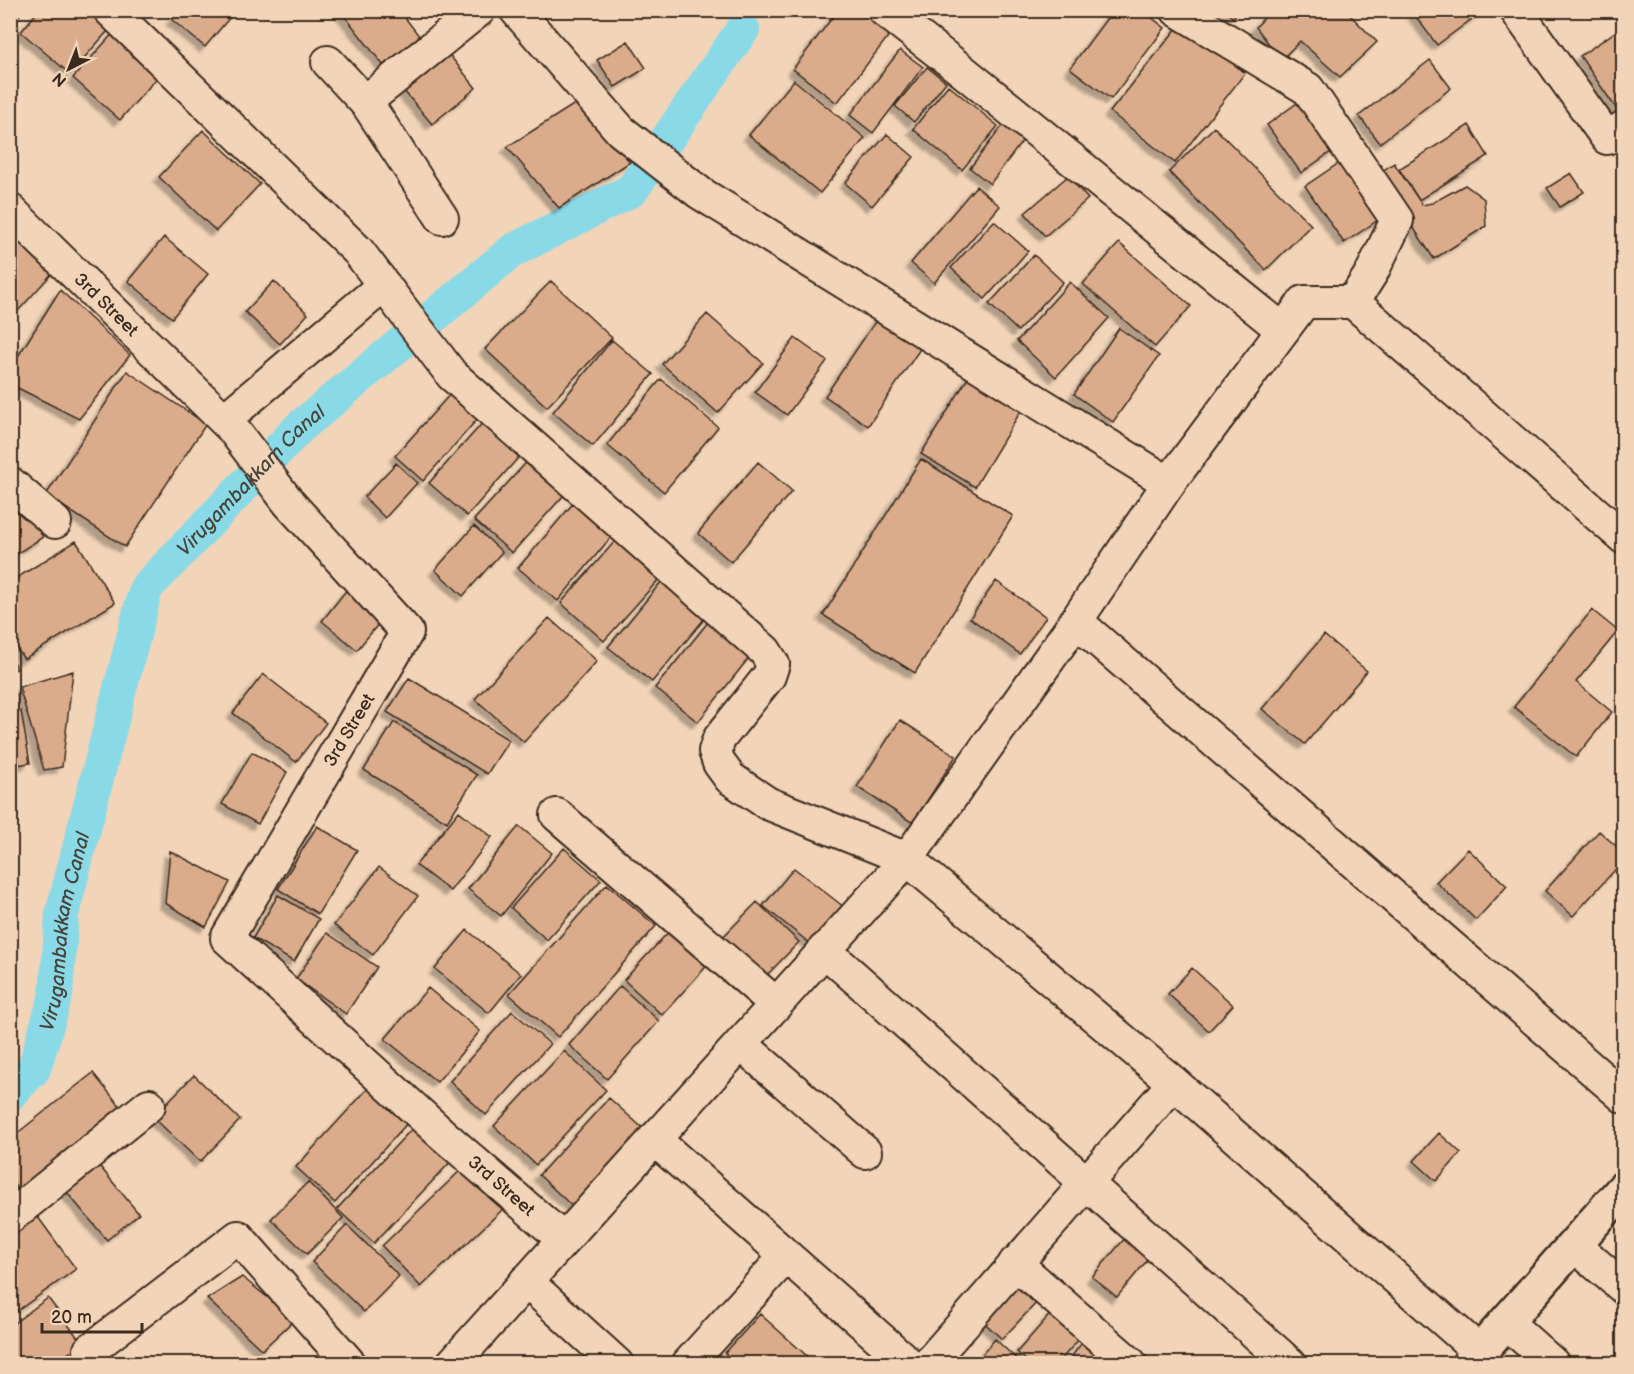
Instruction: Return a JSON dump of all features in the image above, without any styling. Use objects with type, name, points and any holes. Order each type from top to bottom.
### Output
[{"type":"street","points":[[110,10],[358,251],[452,375],[765,651],[773,664],[769,676],[719,739],[715,751],[719,763],[730,778],[767,803],[907,859],[1174,1083],[1474,1358],[1623,1188]]},
{"type":"street","points":[[368,105],[375,94],[479,10]]},
{"type":"street","points":[[516,10],[621,131],[700,194],[1169,483]]},
{"type":"street","points":[[884,10],[1283,330]]},
{"type":"street","points":[[1177,10],[1308,89],[1397,220],[1372,272],[1353,302]]},
{"type":"street","points":[[1516,10],[1615,133]]},
{"type":"street","points":[[328,62],[368,105],[442,219]]},
{"type":"street","name":"3rd Street","points":[[10,210],[228,424],[289,503],[407,632],[226,938],[442,1134],[563,1239]]},
{"type":"street","points":[[228,424],[391,294]]},
{"type":"street","points":[[452,1364],[907,859],[1076,621],[1169,483],[1304,302],[1353,302],[1623,538]]},
{"type":"street","points":[[10,483],[55,522]]},
{"type":"street","points":[[1076,621],[1623,1097]]},
{"type":"street","points":[[557,815],[776,1004]]},
{"type":"street","points":[[824,950],[1290,1364]]},
{"type":"street","points":[[741,1044],[865,1152]]},
{"type":"street","points":[[928,1364],[1174,1083]]},
{"type":"street","points":[[10,1217],[149,1105]]},
{"type":"street","points":[[654,1139],[909,1364]]},
{"type":"street","points":[[90,1350],[238,1237],[350,1364]]},
{"type":"street","points":[[1574,1245],[1623,1288]]},
{"type":"street","points":[[688,1364],[786,1256]]},
{"type":"street","points":[[1015,1263],[1131,1364]]},
{"type":"street","points":[[526,1281],[617,1364]]},
{"type":"street","points":[[1506,1322],[1553,1364]]},
{"type":"building","points":[[10,10],[24,10],[10,25]]},
{"type":"building","points":[[39,10],[98,10],[114,24],[70,74],[21,32]]},
{"type":"building","points":[[180,10],[236,10],[205,47],[172,20]]},
{"type":"building","points":[[340,10],[399,10],[420,37],[383,65]]},
{"type":"building","points":[[838,10],[862,10],[891,33],[837,103],[793,69]]},
{"type":"building","points":[[1113,10],[1142,10],[1165,28],[1111,99],[1070,68]]},
{"type":"building","points":[[1225,10],[1239,10],[1233,18]]},
{"type":"building","points":[[1271,10],[1345,10],[1377,42],[1340,77],[1300,41],[1281,60],[1256,27]]},
{"type":"building","points":[[1417,10],[1484,10],[1437,45],[1413,13]]},
{"type":"building","points":[[1181,23],[1245,73],[1175,163],[1110,112]]},
{"type":"building","points":[[1624,26],[1624,112],[1620,114],[1580,56]]},
{"type":"building","points":[[116,30],[162,72],[120,120],[73,78]]},
{"type":"building","points":[[628,41],[646,68],[615,87],[597,60]]},
{"type":"building","points":[[443,47],[476,88],[432,124],[398,84]]},
{"type":"building","points":[[900,50],[923,67],[873,133],[850,115]]},
{"type":"building","points":[[1430,60],[1451,88],[1380,143],[1359,116]]},
{"type":"building","points":[[927,67],[946,82],[914,122],[895,106]]},
{"type":"building","points":[[794,80],[865,138],[820,193],[749,135]]},
{"type":"building","points":[[948,85],[998,126],[962,170],[913,129]]},
{"type":"building","points":[[1308,95],[1342,144],[1301,173],[1267,125]]},
{"type":"building","points":[[578,102],[630,162],[559,208],[507,147]]},
{"type":"building","points":[[1004,124],[1024,139],[990,184],[970,168]]},
{"type":"building","points":[[1469,125],[1488,156],[1419,200],[1399,169]]},
{"type":"building","points":[[1214,127],[1311,225],[1266,270],[1169,172]]},
{"type":"building","points":[[203,130],[260,184],[216,231],[159,177]]},
{"type":"building","points":[[887,134],[914,157],[872,206],[845,183]]},
{"type":"building","points":[[1348,157],[1387,214],[1344,243],[1305,186]]},
{"type":"building","points":[[1394,163],[1422,205],[1432,203],[1465,185],[1484,199],[1486,226],[1434,259],[1378,174]]},
{"type":"building","points":[[1571,173],[1584,192],[1560,207],[1547,188]]},
{"type":"building","points":[[1068,176],[1088,199],[1045,236],[1025,213]]},
{"type":"building","points":[[976,186],[1000,206],[934,283],[911,263]]},
{"type":"building","points":[[994,221],[1028,251],[985,299],[951,268]]},
{"type":"building","points":[[26,232],[57,268],[18,311],[10,304],[10,249]]},
{"type":"building","points":[[164,237],[208,274],[172,318],[128,281]]},
{"type":"building","points":[[1119,243],[1191,306],[1155,347],[1083,284]]},
{"type":"building","points":[[1034,255],[1063,282],[1018,331],[989,304]]},
{"type":"building","points":[[274,281],[308,314],[280,344],[245,312]]},
{"type":"building","points":[[551,281],[612,338],[547,407],[485,349]]},
{"type":"building","points":[[1070,282],[1109,318],[1056,377],[1017,341]]},
{"type":"building","points":[[60,290],[130,355],[79,419],[10,384],[10,369]]},
{"type":"building","points":[[10,311],[16,317],[10,323]]},
{"type":"building","points":[[881,313],[924,343],[868,426],[825,396]]},
{"type":"building","points":[[707,314],[763,363],[718,413],[662,364]]},
{"type":"building","points":[[1119,328],[1159,356],[1113,422],[1074,394]]},
{"type":"building","points":[[795,338],[827,361],[787,415],[755,392]]},
{"type":"building","points":[[612,340],[653,374],[593,446],[553,412]]},
{"type":"building","points":[[974,368],[1027,401],[975,487],[921,454]]},
{"type":"building","points":[[127,371],[206,424],[125,547],[46,495]]},
{"type":"building","points":[[661,379],[718,427],[664,492],[607,445]]},
{"type":"building","points":[[452,392],[480,416],[423,481],[395,456]]},
{"type":"building","points":[[488,417],[525,450],[467,516],[429,483]]},
{"type":"building","points":[[535,453],[572,486],[512,553],[474,520]]},
{"type":"building","points":[[921,459],[1013,516],[915,673],[823,615]]},
{"type":"building","points":[[758,462],[792,491],[731,562],[698,533]]},
{"type":"building","points":[[396,463],[417,483],[385,518],[364,497]]},
{"type":"building","points":[[577,499],[616,531],[558,601],[518,568]]},
{"type":"building","points":[[18,500],[43,537],[10,558],[10,505]]},
{"type":"building","points":[[474,526],[502,552],[463,596],[435,570]]},
{"type":"building","points":[[624,531],[667,570],[604,641],[561,603]]},
{"type":"building","points":[[76,541],[115,603],[24,659],[10,638],[10,582]]},
{"type":"building","points":[[666,576],[710,612],[652,682],[608,647]]},
{"type":"building","points":[[996,581],[1046,617],[1020,654],[970,618]]},
{"type":"building","points":[[348,588],[384,617],[357,650],[322,621]]},
{"type":"building","points":[[1592,610],[1618,631],[1576,682],[1612,712],[1576,757],[1514,707]]},
{"type":"building","points":[[713,616],[755,650],[698,722],[655,688]]},
{"type":"building","points":[[549,618],[597,661],[524,742],[475,699]]},
{"type":"building","points":[[1324,635],[1367,671],[1305,744],[1262,709]]},
{"type":"building","points":[[10,656],[17,669],[10,672]]},
{"type":"building","points":[[73,671],[62,767],[44,770],[19,687]]},
{"type":"building","points":[[263,674],[326,723],[296,762],[233,713]]},
{"type":"building","points":[[409,678],[509,740],[487,774],[387,712]]},
{"type":"building","points":[[21,711],[30,763],[10,766],[10,713]]},
{"type":"building","points":[[900,720],[956,756],[913,823],[857,787]]},
{"type":"building","points":[[394,722],[477,775],[447,822],[364,770]]},
{"type":"building","points":[[252,752],[287,772],[258,824],[222,804]]},
{"type":"building","points":[[459,811],[492,837],[450,891],[416,865]]},
{"type":"building","points":[[317,826],[357,850],[318,914],[278,889]]},
{"type":"building","points":[[519,826],[552,853],[501,916],[468,889]]},
{"type":"building","points":[[1599,831],[1624,853],[1624,860],[1573,916],[1545,891]]},
{"type":"building","points":[[564,848],[601,880],[547,940],[511,908]]},
{"type":"building","points":[[1468,849],[1507,886],[1476,920],[1436,882]]},
{"type":"building","points":[[170,851],[230,882],[206,927],[165,903]]},
{"type":"building","points":[[379,867],[418,896],[373,955],[334,925]]},
{"type":"building","points":[[794,868],[844,907],[812,945],[763,906]]},
{"type":"building","points":[[607,884],[656,926],[558,1037],[509,994]]},
{"type":"building","points":[[278,895],[319,919],[294,962],[253,938]]},
{"type":"building","points":[[757,902],[799,942],[765,977],[723,937]]},
{"type":"building","points":[[675,925],[713,959],[662,1015],[624,980]]},
{"type":"building","points":[[467,930],[521,974],[489,1013],[435,969]]},
{"type":"building","points":[[327,933],[377,967],[346,1014],[296,979]]},
{"type":"building","points":[[1192,968],[1233,1005],[1209,1031],[1168,994]]},
{"type":"building","points":[[620,986],[659,1021],[607,1079],[569,1045]]},
{"type":"building","points":[[428,988],[480,1031],[437,1082],[385,1039]]},
{"type":"building","points":[[512,1011],[550,1044],[486,1115],[450,1081]]},
{"type":"building","points":[[564,1051],[606,1090],[536,1165],[494,1126]]},
{"type":"building","points":[[93,1073],[123,1110],[21,1193],[10,1180],[10,1139]]},
{"type":"building","points":[[194,1075],[240,1120],[200,1162],[153,1117]]},
{"type":"building","points":[[372,1084],[411,1119],[335,1203],[296,1167]]},
{"type":"building","points":[[609,1098],[646,1131],[575,1209],[539,1175]]},
{"type":"building","points":[[420,1120],[457,1155],[374,1243],[337,1209]]},
{"type":"building","points":[[1439,1133],[1461,1153],[1436,1181],[1414,1161]]},
{"type":"building","points":[[97,1163],[139,1214],[107,1240],[64,1189]]},
{"type":"building","points":[[464,1167],[504,1208],[421,1287],[382,1246]]},
{"type":"building","points":[[308,1182],[343,1218],[307,1254],[271,1219]]},
{"type":"building","points":[[35,1213],[76,1269],[10,1316],[10,1230]]},
{"type":"building","points":[[347,1225],[399,1276],[364,1312],[312,1262]]},
{"type":"building","points":[[1125,1238],[1149,1258],[1117,1297],[1092,1277]]},
{"type":"building","points":[[242,1277],[295,1319],[262,1350],[207,1299]]},
{"type":"building","points":[[1013,1278],[1038,1301],[1002,1339],[977,1316]]},
{"type":"building","points":[[48,1298],[82,1343],[54,1364],[10,1364],[10,1326]]},
{"type":"building","points":[[1053,1311],[1081,1337],[1057,1364],[1030,1364],[1017,1352]]},
{"type":"building","points":[[760,1314],[816,1364],[737,1364],[725,1353]]},
{"type":"building","points":[[995,1339],[1022,1364],[974,1364]]},
{"type":"building","points":[[1084,1340],[1112,1364],[1066,1364]]},
{"type":"waterway","name":"Virugambakkam Canal","points":[[10,1094],[34,1069],[56,995],[62,914],[146,588],[299,428],[512,251],[632,190],[743,29]]}]
